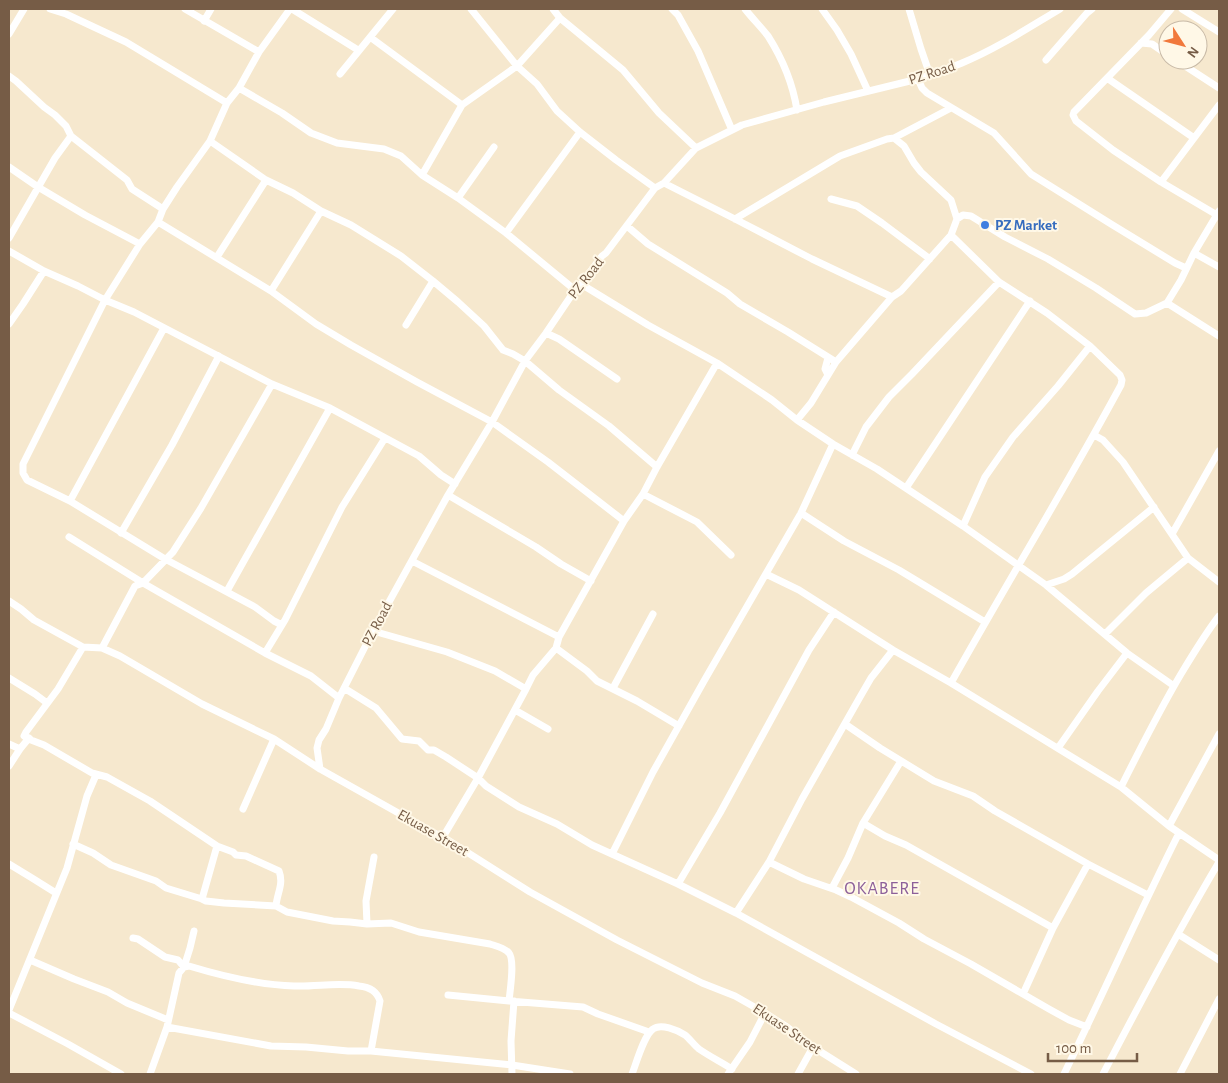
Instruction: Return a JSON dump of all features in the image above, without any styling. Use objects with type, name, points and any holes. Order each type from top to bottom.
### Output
[{"type":"street","points":[[9,34],[24,9]]},
{"type":"street","points":[[50,9],[66,14],[126,42],[228,103]]},
{"type":"street","points":[[185,9],[259,52]]},
{"type":"street","points":[[204,20],[211,9]]},
{"type":"street","points":[[282,625],[227,591],[165,559],[70,501],[28,480],[23,473],[23,464],[105,300],[140,244],[158,222],[164,208],[210,141],[228,103],[239,88],[259,52],[291,9],[358,50]]},
{"type":"street","points":[[340,74],[393,9]]},
{"type":"street","points":[[471,9],[517,66],[537,84],[558,111],[580,132],[655,188]]},
{"type":"street","points":[[553,9],[560,18],[623,70],[659,113],[696,148]]},
{"type":"street","points":[[672,9],[678,14],[698,51],[732,130]]},
{"type":"street","points":[[745,9],[767,36],[781,62],[794,93],[797,110]]},
{"type":"street","points":[[822,9],[851,54],[868,91]]},
{"type":"street","points":[[909,9],[930,75]]},
{"type":"street","name":"PZ Road","points":[[320,769],[317,748],[319,740],[373,631],[448,495],[492,422],[525,362],[575,290],[606,253],[655,188],[664,183],[696,148],[742,125],[918,79],[963,63],[1011,38],[1060,9]]},
{"type":"street","points":[[1046,60],[1092,9]]},
{"type":"street","points":[[797,420],[811,402],[836,362],[892,297],[951,235],[957,219],[963,215],[971,216],[1048,260],[1135,314],[1146,313],[1167,303],[1218,213],[1161,182],[1113,150],[1072,116],[1149,35],[1170,9]]},
{"type":"street","points":[[1182,9],[1219,32]]},
{"type":"street","points":[[422,175],[462,106],[517,66],[560,18]]},
{"type":"street","points":[[1149,35],[1152,44]]},
{"type":"street","points":[[370,37],[462,106]]},
{"type":"street","points":[[1141,43],[1152,44],[1158,48]]},
{"type":"street","points":[[1191,70],[1219,88]]},
{"type":"street","points":[[9,76],[44,107],[56,115],[66,126],[71,136],[127,180],[132,189],[164,208]]},
{"type":"street","points":[[1107,78],[1194,138]]},
{"type":"street","points":[[918,79],[922,88],[927,93],[994,133],[1031,174],[1186,268]]},
{"type":"street","points":[[239,88],[282,113],[311,133],[337,143],[384,149],[401,156],[422,175],[458,198],[506,233],[575,290]]},
{"type":"street","points":[[1161,182],[1219,105]]},
{"type":"street","points":[[735,218],[840,156],[894,138],[951,108]]},
{"type":"street","points":[[904,146],[908,131]]},
{"type":"street","points":[[506,233],[580,132]]},
{"type":"street","points":[[9,238],[55,158],[71,136]]},
{"type":"street","points":[[894,138],[904,146],[914,163],[951,200],[957,219]]},
{"type":"street","points":[[210,141],[266,180],[351,225],[392,251],[433,281],[484,326],[503,350],[525,362],[559,390],[609,426],[657,467]]},
{"type":"street","points":[[458,198],[494,147]]},
{"type":"street","points":[[9,166],[38,187],[140,244]]},
{"type":"street","points":[[216,257],[266,180]]},
{"type":"street","points":[[664,183],[812,259],[892,297]]},
{"type":"street","points":[[831,200],[857,206],[930,258]]},
{"type":"street","points":[[271,291],[321,210]]},
{"type":"street","points":[[158,222],[271,291],[316,324],[351,345],[492,422],[548,462],[624,521]]},
{"type":"street","points":[[627,226],[648,244],[727,293],[740,304],[836,362]]},
{"type":"street","points":[[951,235],[999,282],[1030,301],[1090,346],[1120,375],[1122,380],[1094,435],[951,683]]},
{"type":"street","points":[[9,251],[44,271],[134,312],[272,384],[330,408],[419,456],[440,475],[455,484]]},
{"type":"street","points":[[1194,253],[1219,267]]},
{"type":"street","points":[[9,324],[44,271]]},
{"type":"street","points":[[406,325],[433,281]]},
{"type":"street","points":[[852,455],[866,427],[889,397],[999,282]]},
{"type":"street","points":[[581,284],[648,325],[717,363],[833,444],[877,469],[963,526],[1019,564],[1127,653],[1174,686]]},
{"type":"street","points":[[906,488],[1030,301]]},
{"type":"street","points":[[1167,303],[1219,336]]},
{"type":"street","points":[[70,501],[164,328]]},
{"type":"street","points":[[546,333],[559,339],[617,380]]},
{"type":"street","points":[[963,526],[985,477],[1013,437],[1090,346]]},
{"type":"street","points":[[121,533],[172,445],[219,356]]},
{"type":"street","points":[[828,358],[825,369],[828,375]]},
{"type":"street","points":[[443,837],[478,778],[533,675],[556,648],[560,637],[624,521],[643,494],[717,363]]},
{"type":"street","points":[[102,648],[135,586],[143,583],[173,552],[201,508],[272,384]]},
{"type":"street","points":[[227,591],[330,408]]},
{"type":"street","points":[[1094,435],[1103,440],[1123,462],[1188,558],[1218,579]]},
{"type":"street","points":[[265,653],[282,625],[342,507],[385,438]]},
{"type":"street","points":[[612,854],[653,772],[800,513],[833,444]]},
{"type":"street","points":[[1172,534],[1219,452]]},
{"type":"street","points":[[643,494],[697,522],[731,555]]},
{"type":"street","points":[[448,495],[591,581]]},
{"type":"street","points":[[1046,585],[1072,574],[1154,507]]},
{"type":"street","points":[[800,513],[844,541],[898,570],[985,622]]},
{"type":"street","points":[[69,536],[143,583],[265,653],[311,676],[339,698]]},
{"type":"street","points":[[1105,634],[1146,593],[1188,558]]},
{"type":"street","points":[[412,560],[560,637]]},
{"type":"street","points":[[766,574],[799,590],[893,650],[951,683],[1121,787],[1169,826],[1219,861],[1144,994],[1103,1074]]},
{"type":"street","name":"Ekuase Street","points":[[9,601],[34,620],[83,647],[102,648],[120,656],[202,704],[274,739],[320,769],[443,837],[530,892],[617,940],[702,983],[735,996],[787,1027],[813,1047],[856,1074]]},
{"type":"street","points":[[678,884],[720,813],[809,650],[834,612]]},
{"type":"street","points":[[613,688],[653,614]]},
{"type":"street","points":[[1121,787],[1174,686],[1206,632],[1219,616]]},
{"type":"street","points":[[373,631],[447,652],[496,671],[526,688]]},
{"type":"street","points":[[83,647],[58,689],[24,736],[44,745],[96,775],[107,777],[150,802],[217,846],[246,856],[279,871],[281,888],[276,906]]},
{"type":"street","points":[[556,648],[598,681],[679,726]]},
{"type":"street","points":[[736,913],[770,862],[802,799],[872,678],[893,650]]},
{"type":"street","points":[[1058,748],[1127,653]]},
{"type":"street","points":[[9,678],[47,703]]},
{"type":"street","points":[[344,688],[376,708],[402,739],[419,741],[428,750],[434,750],[446,757],[512,803],[557,824],[592,845],[736,913],[936,1024],[1031,1074]]},
{"type":"street","points":[[514,710],[548,729]]},
{"type":"street","points":[[845,724],[934,781],[973,796],[994,812],[1148,895]]},
{"type":"street","points":[[1169,826],[1219,734]]},
{"type":"street","points":[[9,766],[29,738]]},
{"type":"street","points":[[244,809],[274,739]]},
{"type":"street","points":[[9,744],[20,749]]},
{"type":"street","points":[[832,888],[848,858],[862,824],[900,761]]},
{"type":"street","points":[[96,775],[87,796],[66,868],[9,1011],[121,1074]]},
{"type":"street","points":[[862,824],[906,845],[1053,928]]},
{"type":"street","points":[[1064,1074],[1179,833]]},
{"type":"street","points":[[73,844],[93,853],[111,865],[156,881],[166,888],[206,901],[276,906],[287,912],[332,921],[391,924],[419,932],[490,944],[508,952],[512,959],[512,1074]]},
{"type":"street","points":[[202,899],[217,846]]},
{"type":"street","points":[[367,924],[366,901],[374,857]]},
{"type":"street","points":[[770,862],[804,879],[832,888],[851,897],[899,922],[924,939],[1069,1020],[1087,1027]]},
{"type":"street","points":[[9,864],[56,893]]},
{"type":"street","points":[[1023,994],[1053,928],[1088,864]]},
{"type":"street","points":[[150,1074],[168,1023],[179,973],[184,967],[194,931]]},
{"type":"street","points":[[1178,934],[1219,960]]},
{"type":"street","points":[[134,938],[165,957],[178,960],[184,967]]},
{"type":"street","points":[[30,960],[108,992],[168,1023],[271,1046],[371,1051],[512,1065],[570,1074]]},
{"type":"street","points":[[184,967],[188,966],[223,976],[292,986],[346,984],[361,986],[374,991],[380,1000],[371,1051]]},
{"type":"street","points":[[448,995],[583,1007],[650,1032]]},
{"type":"street","points":[[1180,1074],[1219,998]]},
{"type":"street","points":[[632,1074],[650,1032],[660,1026],[667,1027],[686,1036],[697,1048],[730,1071],[750,1042],[765,1013]]},
{"type":"street","points":[[798,1074],[813,1047]]},
{"type":"shaded area","points":[[9,9],[1219,9],[1219,1074],[9,1074]]},
{"type":"place","name":"PZ Market","points":[[985,225]]},
{"type":"district","name":"OKABERE","points":[[882,889]]}]
